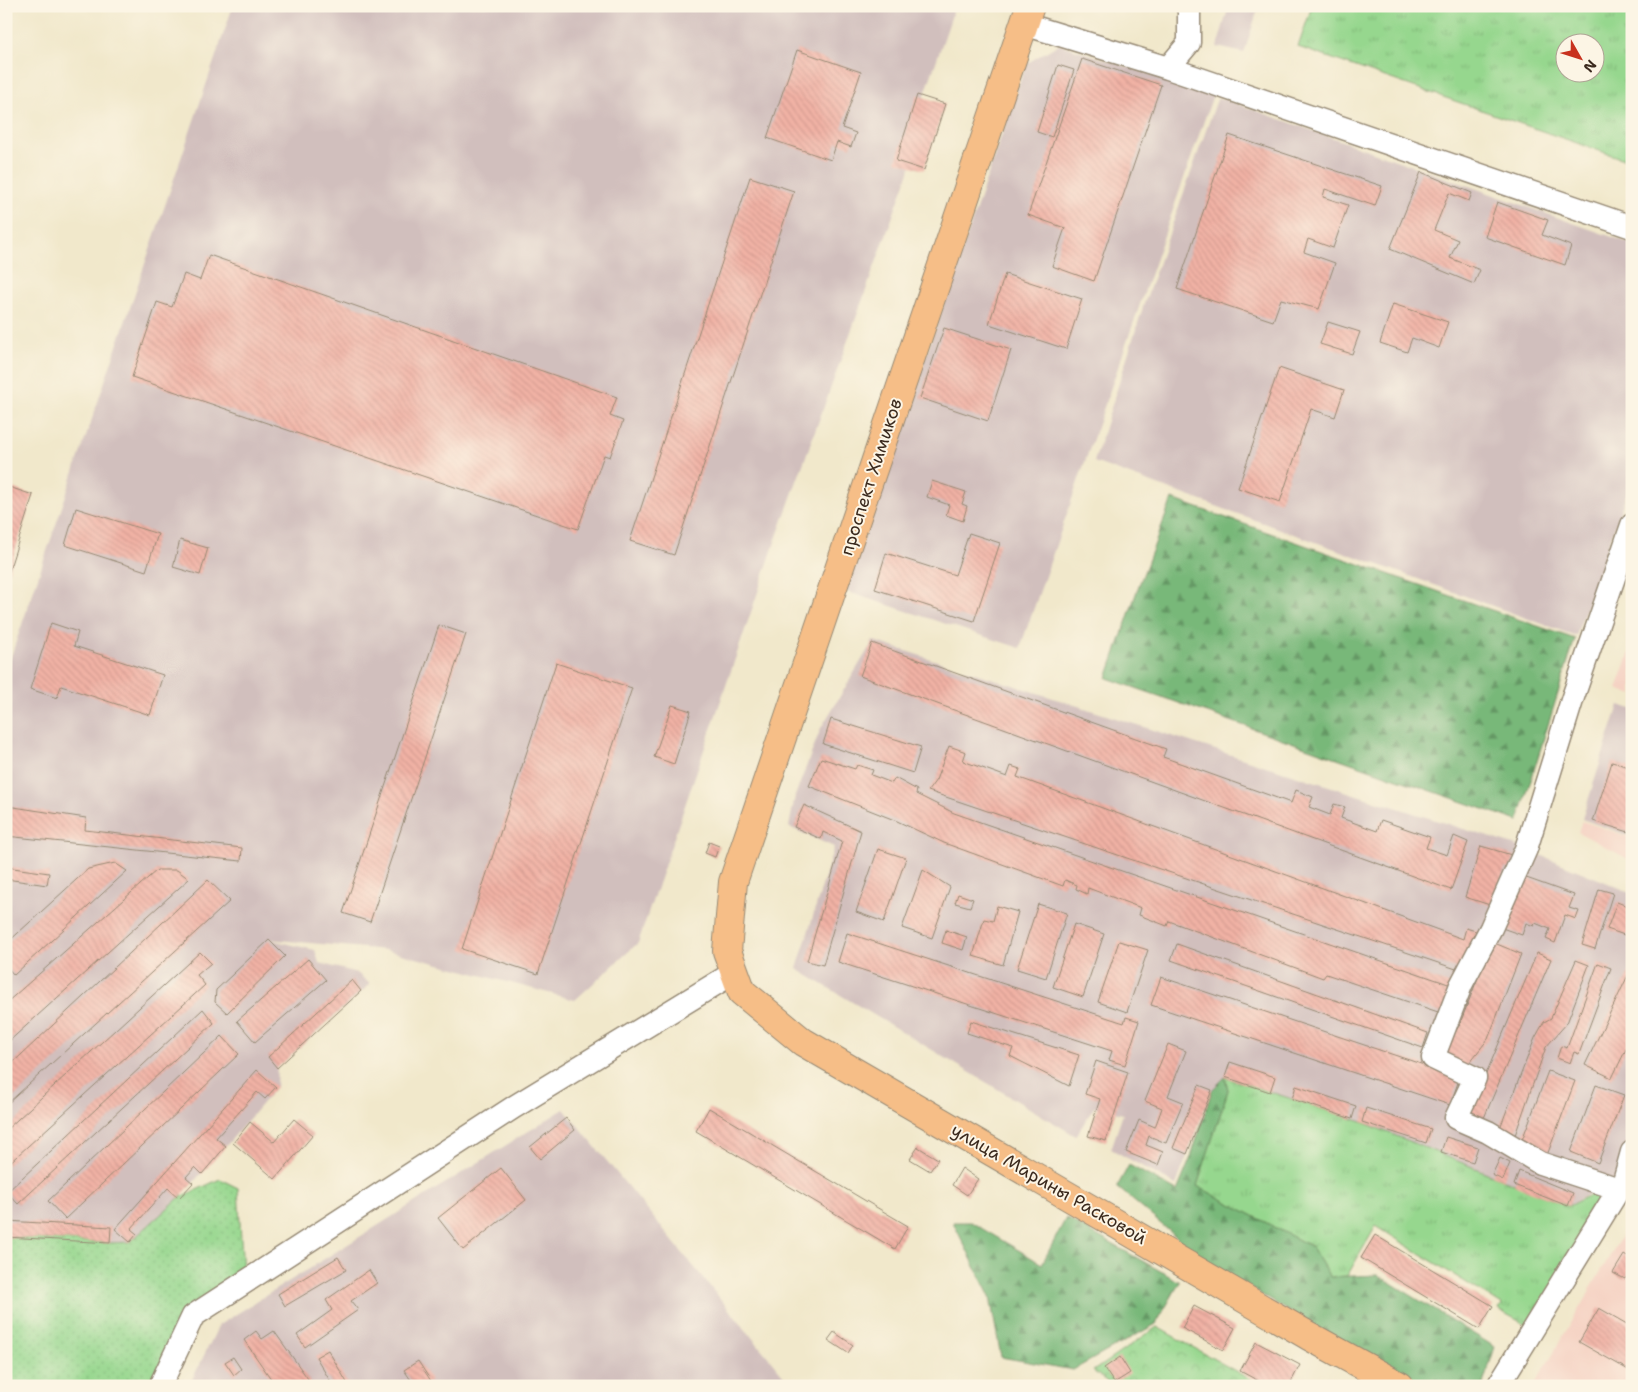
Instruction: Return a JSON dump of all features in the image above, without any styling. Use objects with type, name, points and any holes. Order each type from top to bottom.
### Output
[{"type":"main road","name":"проспект Химиков","points":[[731,962],[733,882],[1027,15]]},
{"type":"main road","name":"улица Марины Расковой","points":[[731,962],[742,992],[802,1042],[1310,1336],[1400,1386]]},
{"type":"street","points":[[1168,68],[1189,43],[1189,7],[1187,6]]},
{"type":"street","points":[[1027,15],[1168,68],[1632,227]]},
{"type":"street","points":[[1619,1188],[1540,1163],[1488,1132],[1456,1118],[1475,1078],[1433,1058],[1462,985],[1526,849],[1570,706],[1632,525]]},
{"type":"street","points":[[160,1386],[193,1316],[514,1107],[731,962]]},
{"type":"street","points":[[1498,1386],[1624,1181],[1632,1152]]},
{"type":"shaded area","points":[[233,6],[955,6],[924,97],[917,96],[896,161],[911,166],[776,539],[638,943],[575,1000],[386,950],[267,939],[315,950],[319,963],[357,973],[370,984],[277,1068],[276,1087],[179,1198],[130,1242],[110,1243],[6,1237],[6,671]]},
{"type":"shaded area","points":[[1229,6],[1259,6],[1244,53],[1217,47]]},
{"type":"shaded area","points":[[1059,44],[1213,95],[1020,648],[845,591],[1026,64]]},
{"type":"shaded area","points":[[1218,97],[1632,244],[1632,478],[1576,636],[1094,462],[1144,304]]},
{"type":"shaded area","points":[[871,640],[1526,849],[1632,893],[1632,1169],[1568,1206],[1362,1122],[1225,1077],[1212,1090],[1176,1185],[1111,1149],[1123,1114],[1094,1107],[1076,1136],[797,969],[834,847],[789,827],[795,796],[821,728],[872,643]]},
{"type":"shaded area","points":[[1632,646],[1632,695],[1617,689]]},
{"type":"shaded area","points":[[1619,705],[1632,709],[1632,837],[1582,819]]},
{"type":"shaded area","points":[[1582,821],[1632,838],[1632,861],[1578,832]]},
{"type":"shaded area","points":[[564,1109],[792,1386],[189,1386],[219,1325]]},
{"type":"shaded area","points":[[1632,1218],[1632,1386],[1534,1386]]},
{"type":"green space","points":[[1312,6],[1632,6],[1632,162],[1298,47]]},
{"type":"green space","points":[[1172,499],[1575,639],[1518,821],[1107,678],[1139,585]]},
{"type":"green space","points":[[1225,1077],[1362,1122],[1568,1206],[1602,1189],[1610,1193],[1530,1327],[1499,1310],[1502,1305],[1376,1226],[1347,1276],[1330,1277],[1312,1247],[1197,1186],[1228,1090]]},
{"type":"green space","points":[[1225,1077],[1228,1090],[1197,1186],[1312,1247],[1330,1277],[1378,1275],[1495,1347],[1483,1384],[1485,1386],[1414,1386],[1205,1261],[1117,1187],[1129,1165],[1177,1191],[1191,1157],[1212,1090]]},
{"type":"green space","points":[[220,1179],[238,1188],[243,1272],[167,1349],[149,1386],[6,1386],[6,1237],[110,1243],[130,1242],[179,1198]]},
{"type":"green space","points":[[1066,1218],[1180,1282],[1156,1324],[1073,1370],[1001,1357],[990,1297],[953,1222],[971,1222],[1042,1264]]},
{"type":"green space","points":[[1157,1327],[1262,1386],[1113,1386],[1093,1371]]},
{"type":"building","points":[[797,50],[861,72],[842,128],[856,133],[851,147],[837,142],[831,160],[767,138]]},
{"type":"building","points":[[1082,59],[1161,85],[1094,281],[1052,266],[1065,228],[1028,215]]},
{"type":"building","points":[[1058,65],[1074,70],[1052,137],[1037,132]]},
{"type":"building","points":[[917,95],[945,104],[924,170],[896,161]]},
{"type":"building","points":[[1229,135],[1382,186],[1375,206],[1325,189],[1323,197],[1348,205],[1333,248],[1308,239],[1304,252],[1335,263],[1319,309],[1281,299],[1273,321],[1177,289]]},
{"type":"building","points":[[1421,172],[1472,193],[1469,201],[1449,193],[1434,230],[1458,240],[1450,258],[1480,270],[1474,284],[1390,249]]},
{"type":"building","points":[[750,177],[794,191],[674,555],[630,541]]},
{"type":"building","points":[[1497,202],[1548,220],[1542,235],[1571,246],[1565,265],[1485,237]]},
{"type":"building","points":[[209,255],[617,397],[610,416],[623,421],[610,457],[604,455],[578,529],[132,377],[157,302],[172,307],[184,274],[200,280]]},
{"type":"building","points":[[1005,274],[1082,299],[1066,349],[989,324]]},
{"type":"building","points":[[1393,304],[1448,322],[1439,348],[1412,338],[1407,352],[1380,343]]},
{"type":"building","points":[[1328,322],[1360,332],[1352,354],[1320,344]]},
{"type":"building","points":[[944,328],[1011,350],[988,421],[920,398]]},
{"type":"building","points":[[1279,368],[1344,390],[1335,417],[1311,409],[1280,502],[1238,488]]},
{"type":"building","points":[[932,481],[966,492],[962,504],[967,506],[963,521],[946,515],[949,505],[927,497]]},
{"type":"building","points":[[6,486],[33,495],[7,577],[6,577]]},
{"type":"building","points":[[76,508],[158,534],[146,571],[65,545]]},
{"type":"building","points":[[969,533],[1000,543],[974,621],[875,589],[886,553],[955,575]]},
{"type":"building","points":[[180,540],[208,548],[200,575],[173,567]]},
{"type":"building","points":[[51,623],[78,632],[74,646],[163,675],[150,715],[61,686],[57,698],[30,689]]},
{"type":"building","points":[[439,625],[466,634],[370,922],[343,913]]},
{"type":"building","points":[[872,643],[1166,749],[1163,757],[1291,803],[1296,790],[1313,797],[1309,807],[1330,815],[1334,804],[1345,807],[1341,818],[1377,831],[1381,820],[1430,837],[1426,848],[1447,855],[1454,836],[1468,842],[1451,890],[860,676]]},
{"type":"building","points":[[556,663],[632,688],[538,974],[462,949]]},
{"type":"building","points":[[672,705],[691,711],[674,764],[654,757]]},
{"type":"building","points":[[831,719],[921,747],[913,773],[823,744]]},
{"type":"building","points":[[949,746],[966,752],[963,761],[1007,777],[1011,766],[1020,769],[1017,777],[1463,939],[1466,928],[1479,932],[1465,972],[928,791],[936,780]]},
{"type":"building","points":[[821,758],[855,769],[857,765],[873,770],[871,775],[892,783],[895,778],[917,790],[916,794],[954,813],[1454,986],[1444,1014],[1326,974],[1323,978],[1169,921],[1167,926],[1139,915],[1141,908],[1088,888],[1087,894],[1076,889],[1077,885],[1065,880],[1063,886],[944,843],[897,821],[809,786]]},
{"type":"building","points":[[1612,762],[1632,768],[1632,833],[1593,821]]},
{"type":"building","points":[[804,805],[861,831],[823,965],[807,961],[842,841],[823,832],[821,839],[794,827]]},
{"type":"building","points":[[7,806],[86,818],[85,830],[242,848],[241,861],[6,836]]},
{"type":"building","points":[[709,842],[719,846],[715,857],[705,853]]},
{"type":"building","points":[[1481,846],[1515,856],[1510,869],[1505,868],[1493,906],[1465,897]]},
{"type":"building","points":[[878,849],[906,858],[884,922],[856,912]]},
{"type":"building","points":[[115,863],[127,871],[14,975],[6,966],[6,944],[88,869]]},
{"type":"building","points":[[6,867],[49,873],[47,885],[6,879]]},
{"type":"building","points":[[157,870],[177,870],[189,879],[6,1044],[6,1003]]},
{"type":"building","points":[[923,870],[950,887],[932,938],[902,928]]},
{"type":"building","points":[[1518,875],[1574,895],[1569,908],[1579,911],[1576,919],[1565,915],[1555,943],[1546,939],[1550,929],[1535,923],[1534,926],[1526,923],[1522,935],[1499,927]]},
{"type":"building","points":[[208,880],[230,901],[6,1105],[6,1069]]},
{"type":"building","points":[[1599,889],[1613,893],[1595,949],[1582,945]]},
{"type":"building","points":[[958,894],[973,899],[970,907],[955,903]]},
{"type":"building","points":[[1617,902],[1632,908],[1632,923],[1627,936],[1607,929]]},
{"type":"building","points":[[1038,904],[1067,913],[1046,978],[1017,969]]},
{"type":"building","points":[[997,906],[1018,912],[1003,965],[973,956],[984,919],[993,921]]},
{"type":"building","points":[[1074,924],[1104,934],[1083,997],[1053,987]]},
{"type":"building","points":[[946,930],[967,937],[963,950],[942,943]]},
{"type":"building","points":[[847,933],[1124,1023],[1126,1017],[1139,1021],[1125,1065],[1109,1060],[1112,1051],[838,962]]},
{"type":"building","points":[[269,940],[285,956],[227,1013],[215,1002],[216,990]]},
{"type":"building","points":[[1119,941],[1148,950],[1127,1012],[1098,1002]]},
{"type":"building","points":[[1492,942],[1521,954],[1488,1039],[1466,1067],[1440,1055],[1459,1026]]},
{"type":"building","points":[[1177,944],[1428,1033],[1423,1048],[1171,960]]},
{"type":"building","points":[[200,952],[211,963],[197,975],[205,985],[6,1166],[6,1130]]},
{"type":"building","points":[[1537,953],[1551,959],[1484,1118],[1470,1112]]},
{"type":"building","points":[[308,959],[326,980],[255,1042],[237,1021]]},
{"type":"building","points":[[1576,960],[1589,965],[1567,1023],[1546,1047],[1514,1138],[1498,1133],[1535,1038],[1544,1022],[1551,1018]]},
{"type":"building","points":[[1598,963],[1611,968],[1579,1054],[1574,1052],[1570,1063],[1557,1058],[1561,1046],[1567,1048]]},
{"type":"building","points":[[1632,967],[1632,1037],[1612,1078],[1585,1065]]},
{"type":"building","points":[[1161,977],[1460,1077],[1450,1105],[1151,1005]]},
{"type":"building","points":[[352,980],[361,991],[277,1068],[268,1057]]},
{"type":"building","points":[[203,1009],[214,1023],[18,1204],[7,1192]]},
{"type":"building","points":[[971,1021],[1079,1055],[1069,1086],[1010,1056],[1013,1048],[967,1033]]},
{"type":"building","points":[[222,1036],[239,1054],[65,1219],[48,1201]]},
{"type":"building","points":[[1168,1044],[1186,1051],[1168,1096],[1183,1102],[1166,1143],[1149,1136],[1146,1145],[1163,1152],[1158,1165],[1126,1152],[1139,1120],[1155,1127],[1162,1108],[1145,1101]]},
{"type":"building","points":[[1096,1061],[1128,1072],[1106,1141],[1088,1136],[1100,1099],[1085,1094]]},
{"type":"building","points":[[1230,1062],[1275,1077],[1270,1092],[1225,1077]]},
{"type":"building","points":[[257,1070],[276,1087],[265,1099],[257,1092],[216,1138],[226,1146],[202,1174],[195,1167],[186,1177],[193,1183],[179,1198],[168,1188],[131,1229],[137,1234],[130,1242],[115,1229]]},
{"type":"building","points":[[1548,1071],[1575,1081],[1546,1158],[1519,1148]]},
{"type":"building","points":[[1199,1085],[1212,1090],[1187,1154],[1173,1148]]},
{"type":"building","points":[[1596,1085],[1624,1095],[1598,1163],[1571,1152]]},
{"type":"building","points":[[1296,1086],[1356,1106],[1352,1119],[1292,1099]]},
{"type":"building","points":[[709,1108],[908,1226],[895,1249],[696,1131]]},
{"type":"building","points":[[1366,1108],[1431,1129],[1426,1143],[1362,1122]]},
{"type":"building","points":[[566,1118],[575,1130],[540,1159],[530,1147]]},
{"type":"building","points":[[294,1119],[313,1135],[275,1179],[233,1143],[250,1122],[274,1142]]},
{"type":"building","points":[[1446,1137],[1478,1147],[1473,1162],[1441,1152]]},
{"type":"building","points":[[918,1147],[938,1159],[930,1171],[910,1159]]},
{"type":"building","points":[[1500,1158],[1510,1163],[1503,1180],[1492,1175]]},
{"type":"building","points":[[501,1168],[526,1200],[463,1250],[438,1218]]},
{"type":"building","points":[[962,1168],[978,1179],[967,1195],[952,1185]]},
{"type":"building","points":[[1519,1171],[1573,1193],[1568,1206],[1514,1185]]},
{"type":"building","points":[[6,1221],[111,1227],[110,1243],[6,1237]]},
{"type":"building","points":[[1375,1235],[1493,1306],[1479,1329],[1361,1258]]},
{"type":"building","points":[[1624,1255],[1632,1260],[1632,1268],[1625,1279],[1613,1273]]},
{"type":"building","points":[[338,1257],[346,1270],[285,1306],[278,1294]]},
{"type":"building","points":[[369,1270],[377,1283],[351,1301],[358,1310],[305,1347],[297,1335],[332,1310],[326,1300]]},
{"type":"building","points":[[1194,1306],[1235,1328],[1223,1350],[1182,1328]]},
{"type":"building","points":[[1599,1308],[1632,1327],[1632,1372],[1579,1342]]},
{"type":"building","points":[[256,1331],[262,1339],[274,1331],[313,1386],[276,1386],[244,1340]]},
{"type":"building","points":[[834,1332],[853,1345],[848,1353],[828,1340]]},
{"type":"building","points":[[1256,1342],[1300,1365],[1289,1386],[1268,1386],[1240,1371]]},
{"type":"building","points":[[328,1350],[349,1386],[333,1386],[316,1357]]},
{"type":"building","points":[[233,1357],[241,1369],[234,1375],[225,1362]]},
{"type":"building","points":[[1120,1357],[1130,1373],[1114,1383],[1104,1368]]},
{"type":"building","points":[[418,1361],[431,1381],[424,1386],[415,1386],[404,1370]]}]
